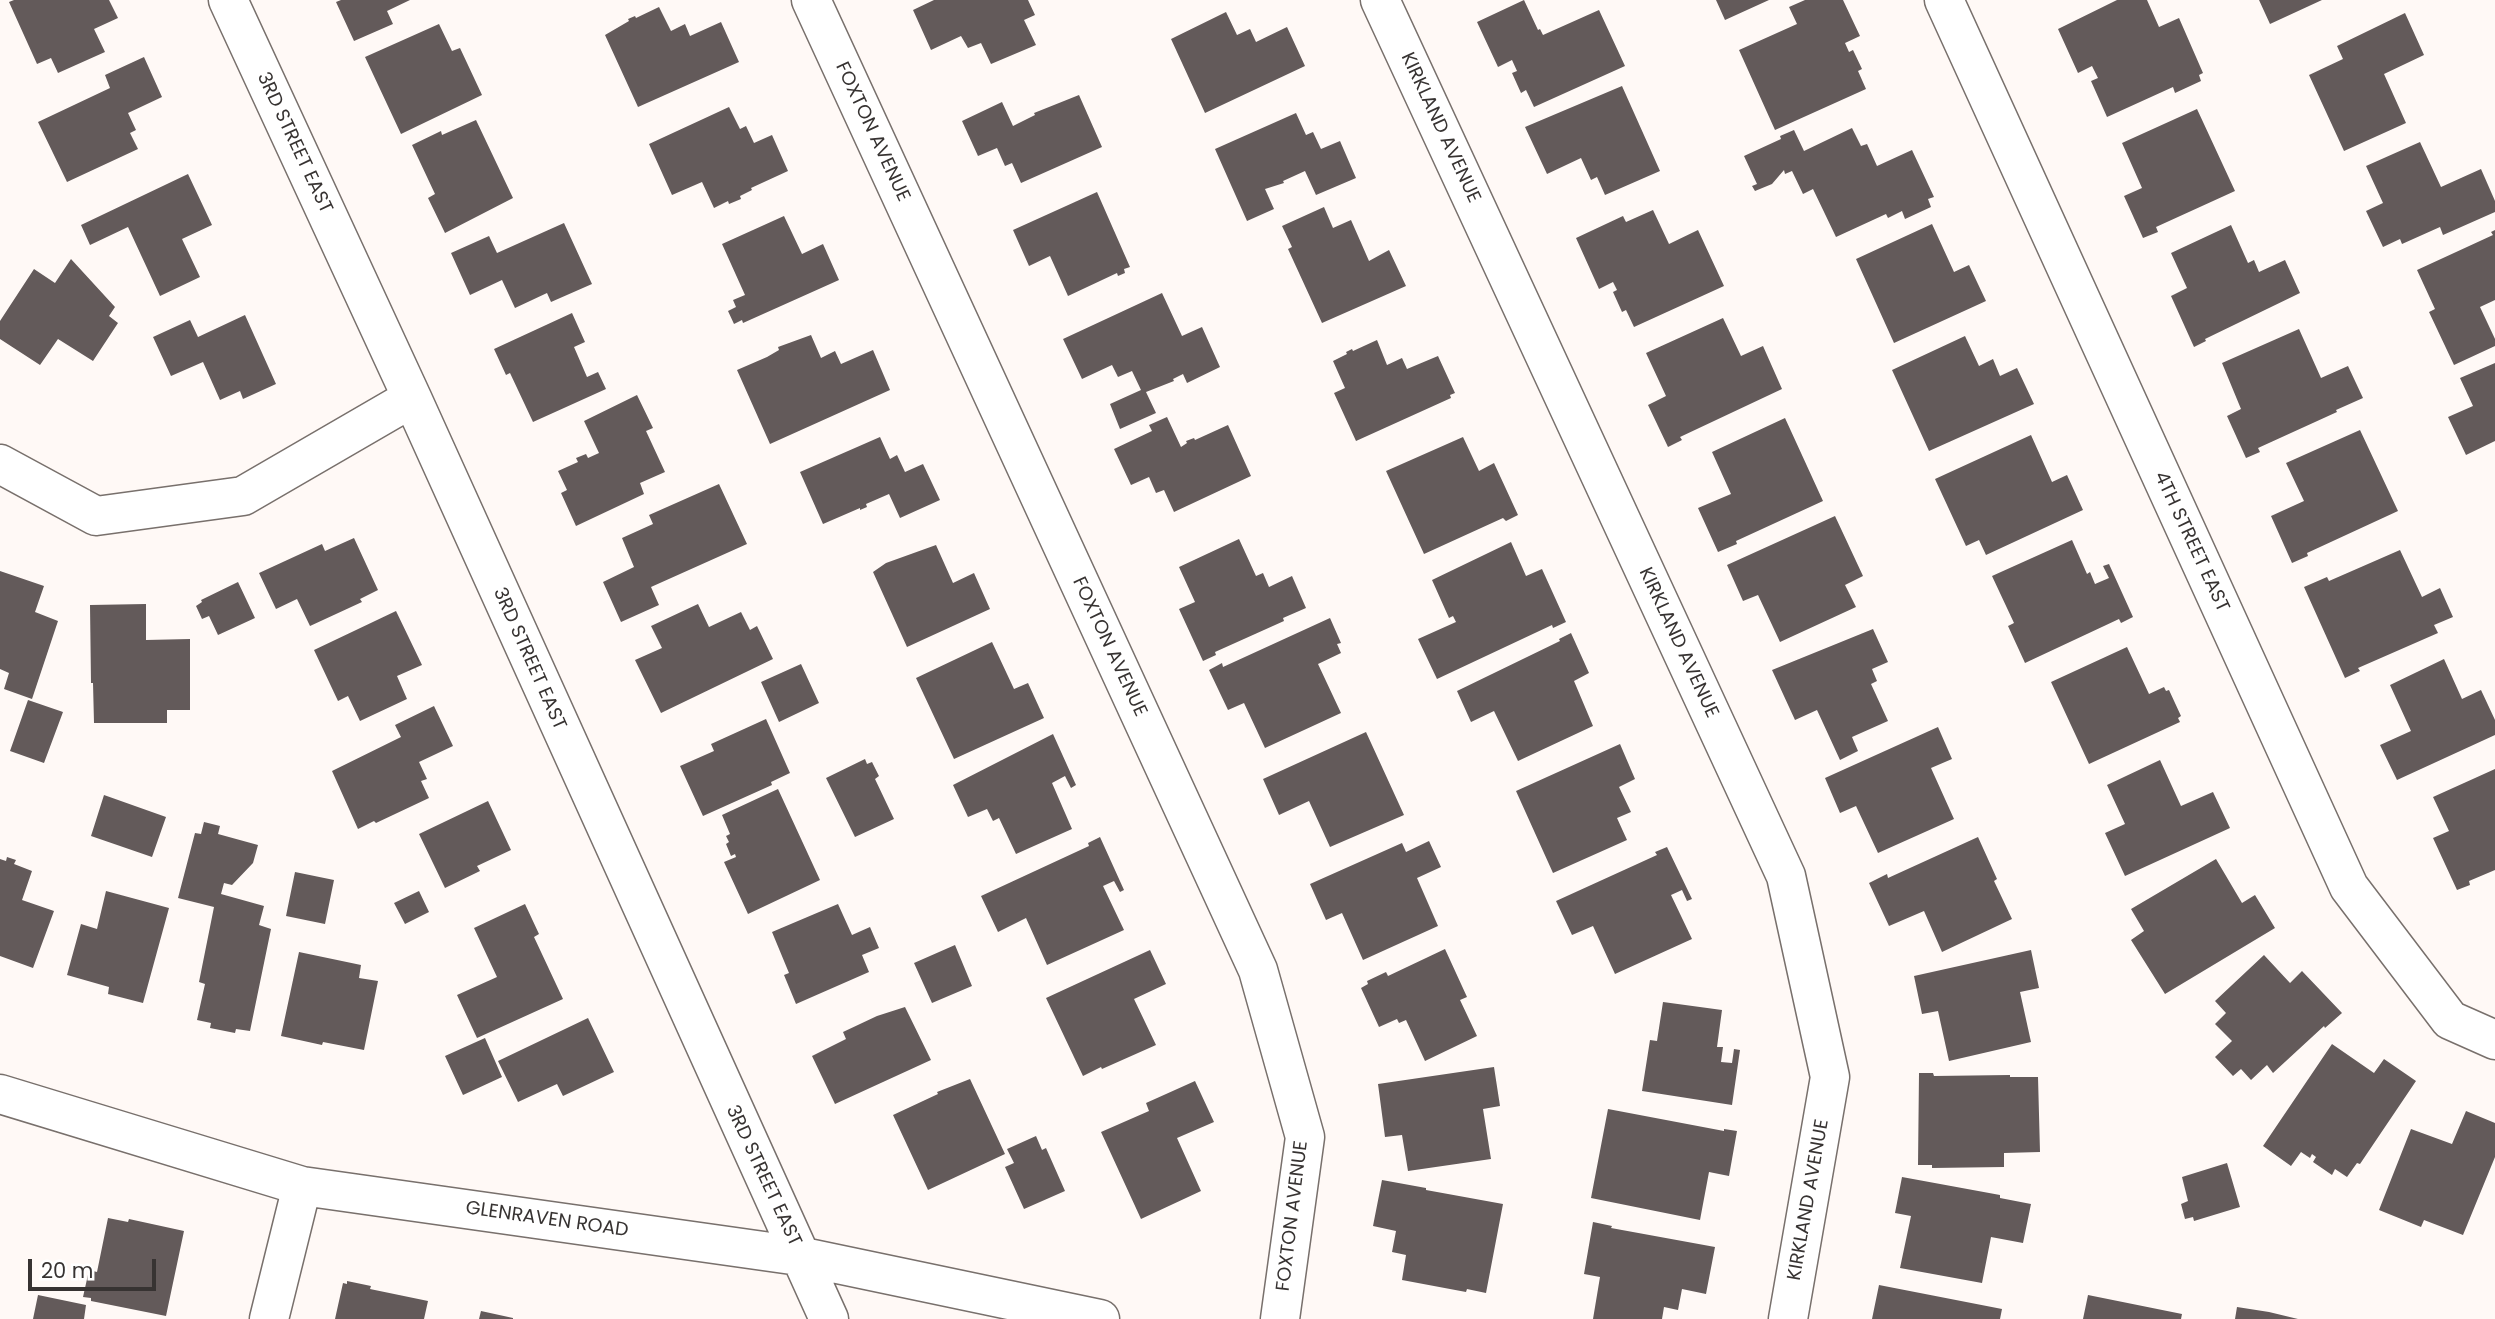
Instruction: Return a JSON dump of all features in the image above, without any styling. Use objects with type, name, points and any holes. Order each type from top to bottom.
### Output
[{"type":"street","name":"3RD STREET EAST","points":[[228,0],[412,398],[829,1319]]},
{"type":"street","name":"FOXTON AVENUE","points":[[811,0],[1258,970],[1305,1137],[1280,1319]]},
{"type":"street","name":"KIRKLAND AVENUE","points":[[1380,0],[1786,876],[1830,1077],[1788,1319]]},
{"type":"street","name":"4TH STREET EAST","points":[[1944,0],[2349,887],[2450,1020],[2495,1040]]},
{"type":"street","points":[[0,464],[96,516],[243,496],[412,398]]},
{"type":"street","name":"GLENRAVEN ROAD","points":[[0,1094],[302,1186],[799,1255],[1100,1319]]},
{"type":"street","points":[[270,1319],[302,1186]]},
{"type":"building","points":[[109,0],[118,18],[94,29],[105,52],[58,73],[51,58],[37,64],[9,2]]},
{"type":"building","points":[[410,0],[387,11],[393,24],[354,41],[336,2]]},
{"type":"building","points":[[934,0],[1028,0],[1035,15],[1024,20],[1036,45],[991,64],[981,43],[968,48],[961,36],[931,50],[913,10]]},
{"type":"building","points":[[1524,0],[1543,35],[1599,10],[1625,66],[1534,107],[1526,90],[1521,93],[1512,73],[1517,71],[1512,60],[1498,67],[1477,22]]},
{"type":"building","points":[[1716,0],[1769,0],[1725,20]]},
{"type":"building","points":[[1805,0],[1843,0],[1860,36],[1845,43],[1849,52],[1853,50],[1862,69],[1858,71],[1866,89],[1775,130],[1739,50],[1797,24],[1789,7]]},
{"type":"building","points":[[2117,0],[2147,0],[2159,27],[2179,18],[2203,73],[2199,75],[2201,81],[2175,93],[2173,87],[2107,117],[2091,81],[2098,78],[2092,66],[2078,73],[2058,29]]},
{"type":"building","points":[[2259,0],[2322,0],[2270,24]]},
{"type":"building","points":[[659,7],[671,31],[685,24],[690,36],[721,22],[739,62],[638,107],[605,35],[629,21],[628,19]]},
{"type":"building","points":[[1226,12],[1237,35],[1250,29],[1256,42],[1287,27],[1305,66],[1205,113],[1171,39]]},
{"type":"building","points":[[2405,13],[2424,55],[2384,74],[2406,123],[2344,151],[2309,75],[2343,59],[2337,46]]},
{"type":"building","points":[[439,24],[452,51],[460,48],[482,95],[401,134],[365,57]]},
{"type":"building","points":[[144,57],[162,97],[128,113],[136,130],[130,133],[138,149],[67,182],[38,122],[110,88],[105,75]]},
{"type":"building","points":[[1622,86],[1660,171],[1605,195],[1597,177],[1591,180],[1581,158],[1547,174],[1525,127]]},
{"type":"building","points":[[1079,95],[1102,147],[1021,183],[1012,163],[1005,166],[997,148],[978,156],[962,121],[1002,102],[1013,126],[1035,115],[1034,113]]},
{"type":"building","points":[[729,107],[740,129],[746,126],[754,143],[772,135],[788,171],[751,188],[752,190],[740,196],[741,199],[729,204],[728,201],[714,208],[702,182],[672,195],[649,144]]},
{"type":"building","points":[[2197,109],[2235,191],[2156,227],[2158,232],[2143,238],[2124,196],[2142,188],[2122,143]]},
{"type":"building","points":[[1296,113],[1306,135],[1313,132],[1321,149],[1340,141],[1356,178],[1316,195],[1305,171],[1283,181],[1284,183],[1265,189],[1274,209],[1247,221],[1215,149]]},
{"type":"building","points":[[476,120],[513,198],[445,233],[428,198],[435,194],[412,145],[441,131],[442,135]]},
{"type":"building","points":[[1852,128],[1861,146],[1867,144],[1877,166],[1912,150],[1934,197],[1928,199],[1931,207],[1905,219],[1902,211],[1888,218],[1886,214],[1836,237],[1813,189],[1803,194],[1792,171],[1785,174],[1784,170],[1772,184],[1755,191],[1752,186],[1757,184],[1744,156],[1794,130],[1804,151]]},
{"type":"building","points":[[2420,142],[2441,187],[2481,169],[2495,201],[2495,212],[2443,235],[2440,227],[2402,244],[2400,239],[2383,247],[2366,211],[2383,203],[2366,166]]},
{"type":"building","points":[[188,174],[212,225],[182,239],[200,277],[160,296],[128,227],[90,245],[81,225]]},
{"type":"building","points":[[1097,192],[1130,267],[1124,269],[1125,273],[1118,276],[1117,273],[1068,296],[1050,256],[1029,266],[1013,230]]},
{"type":"building","points":[[1324,207],[1333,228],[1351,220],[1369,261],[1389,250],[1406,286],[1322,323],[1288,249],[1292,247],[1282,226]]},
{"type":"building","points":[[1653,210],[1669,244],[1698,230],[1724,286],[1634,327],[1626,310],[1622,312],[1613,292],[1617,290],[1613,282],[1599,289],[1576,238],[1623,216],[1626,222]]},
{"type":"building","points":[[784,216],[802,254],[823,244],[839,280],[743,323],[742,320],[734,324],[728,311],[736,307],[733,300],[745,295],[722,244]]},
{"type":"building","points":[[564,223],[592,284],[551,302],[547,293],[515,308],[502,280],[470,295],[451,253],[489,236],[497,253]]},
{"type":"building","points":[[1932,224],[1954,272],[1969,265],[1986,301],[1894,343],[1856,259]]},
{"type":"building","points":[[2231,225],[2248,263],[2254,260],[2259,272],[2285,260],[2300,293],[2205,339],[2206,341],[2194,347],[2171,296],[2187,288],[2171,253]]},
{"type":"building","points":[[2495,230],[2495,300],[2480,307],[2495,339],[2495,346],[2454,365],[2429,312],[2435,309],[2417,270],[2493,235],[2491,232]]},
{"type":"building","points":[[71,259],[115,307],[109,316],[118,323],[93,361],[58,339],[40,365],[0,339],[0,321],[34,269],[55,283]]},
{"type":"building","points":[[1162,293],[1182,336],[1202,327],[1220,367],[1187,383],[1183,374],[1173,379],[1174,381],[1146,392],[1156,413],[1120,429],[1110,404],[1141,390],[1132,371],[1118,377],[1112,365],[1082,379],[1063,339]]},
{"type":"building","points":[[572,313],[585,342],[574,347],[587,377],[598,372],[606,389],[533,422],[510,373],[506,375],[494,349]]},
{"type":"building","points":[[245,315],[276,384],[243,399],[240,391],[220,400],[203,362],[171,376],[153,337],[190,320],[198,337]]},
{"type":"building","points":[[1723,318],[1741,356],[1763,346],[1782,389],[1680,437],[1682,440],[1668,447],[1648,405],[1666,396],[1646,353]]},
{"type":"building","points":[[2299,329],[2321,378],[2348,366],[2363,398],[2258,448],[2260,452],[2246,458],[2227,416],[2241,409],[2222,363]]},
{"type":"building","points":[[811,335],[821,358],[835,351],[841,364],[873,350],[890,390],[770,444],[737,370],[767,357],[779,350],[778,347]]},
{"type":"building","points":[[1965,336],[1979,366],[1993,359],[2000,376],[2017,368],[2034,404],[1929,451],[1892,370]]},
{"type":"building","points":[[1377,340],[1387,365],[1402,358],[1407,369],[1438,356],[1455,393],[1450,395],[1451,398],[1356,441],[1334,393],[1345,388],[1333,361],[1352,349],[1353,351]]},
{"type":"building","points":[[2495,363],[2495,441],[2466,455],[2448,417],[2473,406],[2460,378]]},
{"type":"building","points":[[637,395],[653,428],[646,431],[665,472],[640,483],[644,494],[576,526],[561,493],[567,490],[558,471],[578,462],[576,458],[586,454],[588,458],[599,453],[584,421]]},
{"type":"building","points":[[1167,417],[1181,447],[1186,441],[1195,440],[1228,425],[1251,476],[1174,512],[1164,490],[1156,493],[1149,477],[1131,485],[1114,449],[1152,431],[1149,425]]},
{"type":"building","points":[[1785,418],[1823,501],[1718,552],[1698,508],[1731,494],[1712,452]]},
{"type":"building","points":[[2360,430],[2398,511],[2307,553],[2308,556],[2292,563],[2271,516],[2304,501],[2286,463]]},
{"type":"building","points":[[2031,435],[2052,482],[2067,475],[2083,510],[1986,555],[1979,540],[1966,546],[1935,479]]},
{"type":"building","points":[[880,437],[890,459],[897,455],[905,472],[923,464],[940,500],[900,518],[889,494],[866,504],[867,507],[823,524],[800,472]]},
{"type":"building","points":[[1463,437],[1479,471],[1494,463],[1518,515],[1506,521],[1503,518],[1424,554],[1386,471]]},
{"type":"building","points":[[719,484],[747,544],[651,587],[659,605],[621,622],[603,582],[634,567],[622,538],[653,524],[649,515]]},
{"type":"building","points":[[1835,516],[1863,576],[1845,585],[1856,607],[1780,642],[1758,595],[1743,601],[1727,565]]},
{"type":"building","points":[[354,538],[378,590],[360,599],[362,602],[310,626],[297,599],[276,609],[259,573],[322,544],[325,551]]},
{"type":"building","points":[[1239,539],[1256,576],[1263,573],[1269,587],[1292,576],[1306,608],[1283,618],[1284,621],[1215,652],[1216,655],[1203,661],[1179,609],[1195,602],[1179,567]]},
{"type":"building","points":[[2072,540],[2087,574],[2090,572],[2095,584],[2109,578],[2103,566],[2109,564],[2133,617],[2121,623],[2119,619],[2025,663],[2008,626],[2014,623],[1992,576]]},
{"type":"building","points":[[1511,542],[1526,576],[1542,569],[1566,622],[1553,628],[1552,625],[1437,679],[1418,639],[1456,622],[1453,616],[1449,618],[1432,580]]},
{"type":"building","points":[[936,545],[953,583],[974,573],[990,609],[907,647],[873,572],[886,563]]},
{"type":"building","points":[[2400,550],[2422,597],[2440,588],[2453,617],[2434,625],[2438,633],[2358,668],[2360,671],[2345,678],[2304,587],[2327,577],[2329,581]]},
{"type":"building","points":[[0,571],[44,586],[35,612],[58,621],[32,699],[4,689],[9,673],[0,669]]},
{"type":"building","points":[[238,582],[255,618],[218,635],[209,616],[202,619],[196,606],[201,600]]},
{"type":"building","points":[[146,604],[146,640],[190,639],[190,710],[167,710],[167,723],[94,723],[90,605]]},
{"type":"building","points":[[698,604],[709,627],[741,612],[750,630],[757,626],[773,659],[661,713],[635,660],[662,648],[651,626]]},
{"type":"building","points":[[396,611],[422,665],[397,676],[407,699],[360,721],[348,696],[338,701],[314,650]]},
{"type":"building","points":[[1330,618],[1341,643],[1337,644],[1341,653],[1318,664],[1341,713],[1265,748],[1244,703],[1228,710],[1209,670],[1222,663],[1223,667]]},
{"type":"building","points":[[1873,629],[1888,662],[1872,669],[1877,681],[1871,684],[1888,721],[1852,737],[1858,751],[1840,760],[1817,710],[1795,720],[1772,670]]},
{"type":"building","points":[[1571,633],[1589,673],[1574,681],[1593,726],[1518,761],[1494,711],[1471,722],[1457,691],[1560,641],[1559,639]]},
{"type":"building","points":[[992,642],[1014,689],[1028,683],[1044,718],[954,759],[916,678]]},
{"type":"building","points":[[2127,647],[2149,694],[2164,687],[2166,691],[2169,690],[2181,716],[2178,718],[2180,722],[2089,764],[2051,682]]},
{"type":"building","points":[[2444,659],[2462,699],[2481,690],[2495,720],[2495,735],[2397,780],[2380,745],[2411,731],[2390,685]]},
{"type":"building","points":[[801,664],[819,703],[779,722],[761,682]]},
{"type":"building","points":[[28,700],[63,712],[44,763],[10,751]]},
{"type":"building","points":[[434,706],[453,746],[419,762],[427,779],[421,781],[429,798],[358,829],[332,771],[401,737],[395,725]]},
{"type":"building","points":[[766,719],[790,773],[771,782],[772,785],[703,816],[680,766],[714,751],[711,744]]},
{"type":"building","points":[[1938,727],[1952,759],[1931,768],[1954,819],[1878,853],[1856,806],[1840,813],[1825,778]]},
{"type":"building","points":[[1366,732],[1404,815],[1330,847],[1309,801],[1279,815],[1263,779]]},
{"type":"building","points":[[1053,734],[1076,785],[1071,788],[1065,776],[1052,783],[1072,829],[1016,854],[999,818],[993,821],[987,809],[968,817],[953,785]]},
{"type":"building","points":[[1620,744],[1635,779],[1619,787],[1631,812],[1617,818],[1627,840],[1553,873],[1516,791]]},
{"type":"building","points":[[865,759],[867,764],[872,762],[879,776],[875,779],[894,819],[855,837],[826,778]]},
{"type":"building","points":[[2160,760],[2181,806],[2213,792],[2230,828],[2125,876],[2105,833],[2125,824],[2107,785]]},
{"type":"building","points":[[2495,769],[2495,870],[2469,881],[2470,885],[2457,890],[2433,838],[2449,831],[2433,797]]},
{"type":"building","points":[[778,789],[820,880],[748,914],[724,862],[736,857],[735,854],[731,856],[726,844],[729,842],[726,836],[730,834],[722,815]]},
{"type":"building","points":[[104,795],[166,817],[152,857],[91,836]]},
{"type":"building","points":[[488,801],[511,850],[477,866],[480,871],[445,888],[419,834]]},
{"type":"building","points":[[204,822],[220,826],[218,834],[258,845],[253,863],[232,885],[224,883],[221,894],[264,906],[259,925],[271,929],[250,1031],[236,1029],[235,1033],[210,1028],[211,1023],[197,1020],[205,984],[199,982],[214,907],[178,898],[195,833],[201,834]]},
{"type":"building","points":[[1100,837],[1124,890],[1120,892],[1114,881],[1103,886],[1124,930],[1047,965],[1026,918],[998,932],[981,896],[1089,846],[1088,843]]},
{"type":"building","points":[[1978,837],[2012,919],[1942,952],[1924,911],[1889,926],[1869,883],[1887,874],[1888,878]]},
{"type":"building","points":[[1429,841],[1441,867],[1417,878],[1438,926],[1363,960],[1342,913],[1326,920],[1310,884],[1402,843],[1406,852]]},
{"type":"building","points":[[1667,847],[1692,899],[1687,901],[1682,890],[1671,895],[1692,939],[1615,974],[1593,926],[1572,935],[1556,901],[1657,855],[1655,852]]},
{"type":"building","points":[[7,857],[16,860],[14,864],[32,871],[22,900],[54,911],[33,968],[0,956],[0,859],[6,861]]},
{"type":"building","points":[[2216,859],[2242,903],[2255,895],[2275,928],[2165,994],[2131,940],[2144,931],[2131,909]]},
{"type":"building","points":[[295,872],[334,880],[325,924],[286,916]]},
{"type":"building","points":[[106,891],[169,908],[143,1003],[108,994],[109,987],[67,975],[81,924],[97,929]]},
{"type":"building","points":[[419,891],[429,912],[405,924],[394,903]]},
{"type":"building","points":[[525,904],[539,934],[534,937],[563,999],[477,1038],[457,995],[497,977],[474,928]]},
{"type":"building","points":[[838,904],[852,935],[870,927],[879,948],[862,955],[869,972],[796,1004],[784,975],[789,973],[772,932]]},
{"type":"building","points":[[955,945],[972,986],[932,1003],[914,963]]},
{"type":"building","points":[[1445,949],[1467,997],[1460,1000],[1477,1036],[1425,1061],[1406,1020],[1399,1023],[1397,1019],[1379,1027],[1361,988],[1368,984],[1367,981],[1386,972],[1388,976]]},
{"type":"building","points":[[1150,950],[1166,984],[1134,999],[1156,1045],[1083,1076],[1046,998]]},
{"type":"building","points":[[2031,950],[2039,988],[2020,992],[2031,1042],[1949,1061],[1938,1011],[1922,1014],[1914,976]]},
{"type":"building","points":[[299,952],[361,965],[359,978],[378,981],[364,1050],[281,1036]]},
{"type":"building","points":[[2264,955],[2290,983],[2302,971],[2342,1013],[2273,1073],[2267,1065],[2251,1080],[2241,1069],[2233,1076],[2215,1057],[2232,1041],[2215,1024],[2226,1013],[2215,1001]]},
{"type":"building","points":[[1663,1002],[1722,1010],[1717,1047],[1723,1047],[1721,1062],[1732,1063],[1734,1049],[1740,1050],[1732,1105],[1642,1091],[1650,1040],[1657,1041]]},
{"type":"building","points":[[905,1007],[931,1060],[835,1104],[812,1056],[846,1039],[843,1032],[877,1016]]},
{"type":"building","points":[[588,1018],[614,1072],[563,1096],[557,1084],[518,1102],[498,1061]]},
{"type":"building","points":[[485,1038],[502,1077],[463,1095],[445,1056]]},
{"type":"building","points":[[2332,1044],[2374,1073],[2384,1059],[2416,1081],[2360,1164],[2357,1163],[2347,1177],[2335,1169],[2332,1175],[2313,1162],[2316,1157],[2312,1154],[2310,1158],[2301,1152],[2291,1166],[2263,1146]]},
{"type":"building","points":[[1494,1067],[1500,1106],[1483,1109],[1491,1159],[1408,1171],[1402,1135],[1385,1137],[1378,1084]]},
{"type":"building","points":[[1919,1073],[1933,1073],[1934,1076],[2038,1077],[2040,1152],[2004,1153],[2004,1167],[1932,1168],[1932,1165],[1918,1165]]},
{"type":"building","points":[[970,1079],[1005,1154],[928,1190],[893,1115],[938,1094],[937,1092]]},
{"type":"building","points":[[1195,1081],[1214,1122],[1177,1138],[1201,1191],[1141,1219],[1101,1132],[1149,1111],[1146,1103]]},
{"type":"building","points":[[1608,1109],[1724,1131],[1737,1131],[1729,1176],[1709,1172],[1700,1220],[1591,1198]]},
{"type":"building","points":[[2466,1111],[2495,1123],[2495,1157],[2463,1235],[2424,1220],[2421,1227],[2379,1210],[2411,1129],[2452,1144]]},
{"type":"building","points":[[1036,1136],[1042,1150],[1046,1148],[1065,1191],[1024,1209],[1005,1167],[1014,1163],[1007,1149]]},
{"type":"building","points":[[2227,1163],[2240,1207],[2194,1221],[2193,1217],[2185,1219],[2181,1204],[2188,1201],[2182,1177]]},
{"type":"building","points":[[1902,1177],[2000,1195],[2000,1198],[2031,1204],[2023,1243],[1991,1237],[1982,1283],[1900,1268],[1911,1216],[1895,1213]]},
{"type":"building","points":[[1382,1180],[1503,1204],[1486,1293],[1402,1280],[1406,1255],[1392,1252],[1396,1231],[1373,1226]]},
{"type":"building","points":[[108,1218],[128,1222],[129,1219],[184,1231],[166,1316],[91,1301],[91,1298],[83,1297],[89,1270],[97,1272]]},
{"type":"building","points":[[1593,1222],[1612,1226],[1611,1228],[1715,1247],[1706,1294],[1682,1289],[1678,1310],[1664,1307],[1662,1319],[1593,1319],[1600,1277],[1584,1274]]},
{"type":"building","points":[[347,1281],[371,1286],[370,1289],[428,1301],[424,1319],[335,1319],[343,1283],[347,1284]]},
{"type":"building","points":[[1879,1285],[2002,1309],[2000,1319],[1872,1319]]},
{"type":"building","points":[[38,1295],[86,1305],[84,1319],[33,1319]]},
{"type":"building","points":[[2088,1295],[2182,1314],[2181,1319],[2083,1319]]},
{"type":"building","points":[[2237,1307],[2269,1312],[2298,1319],[2235,1319]]},
{"type":"building","points":[[481,1311],[513,1318],[513,1319],[479,1319]]}]
